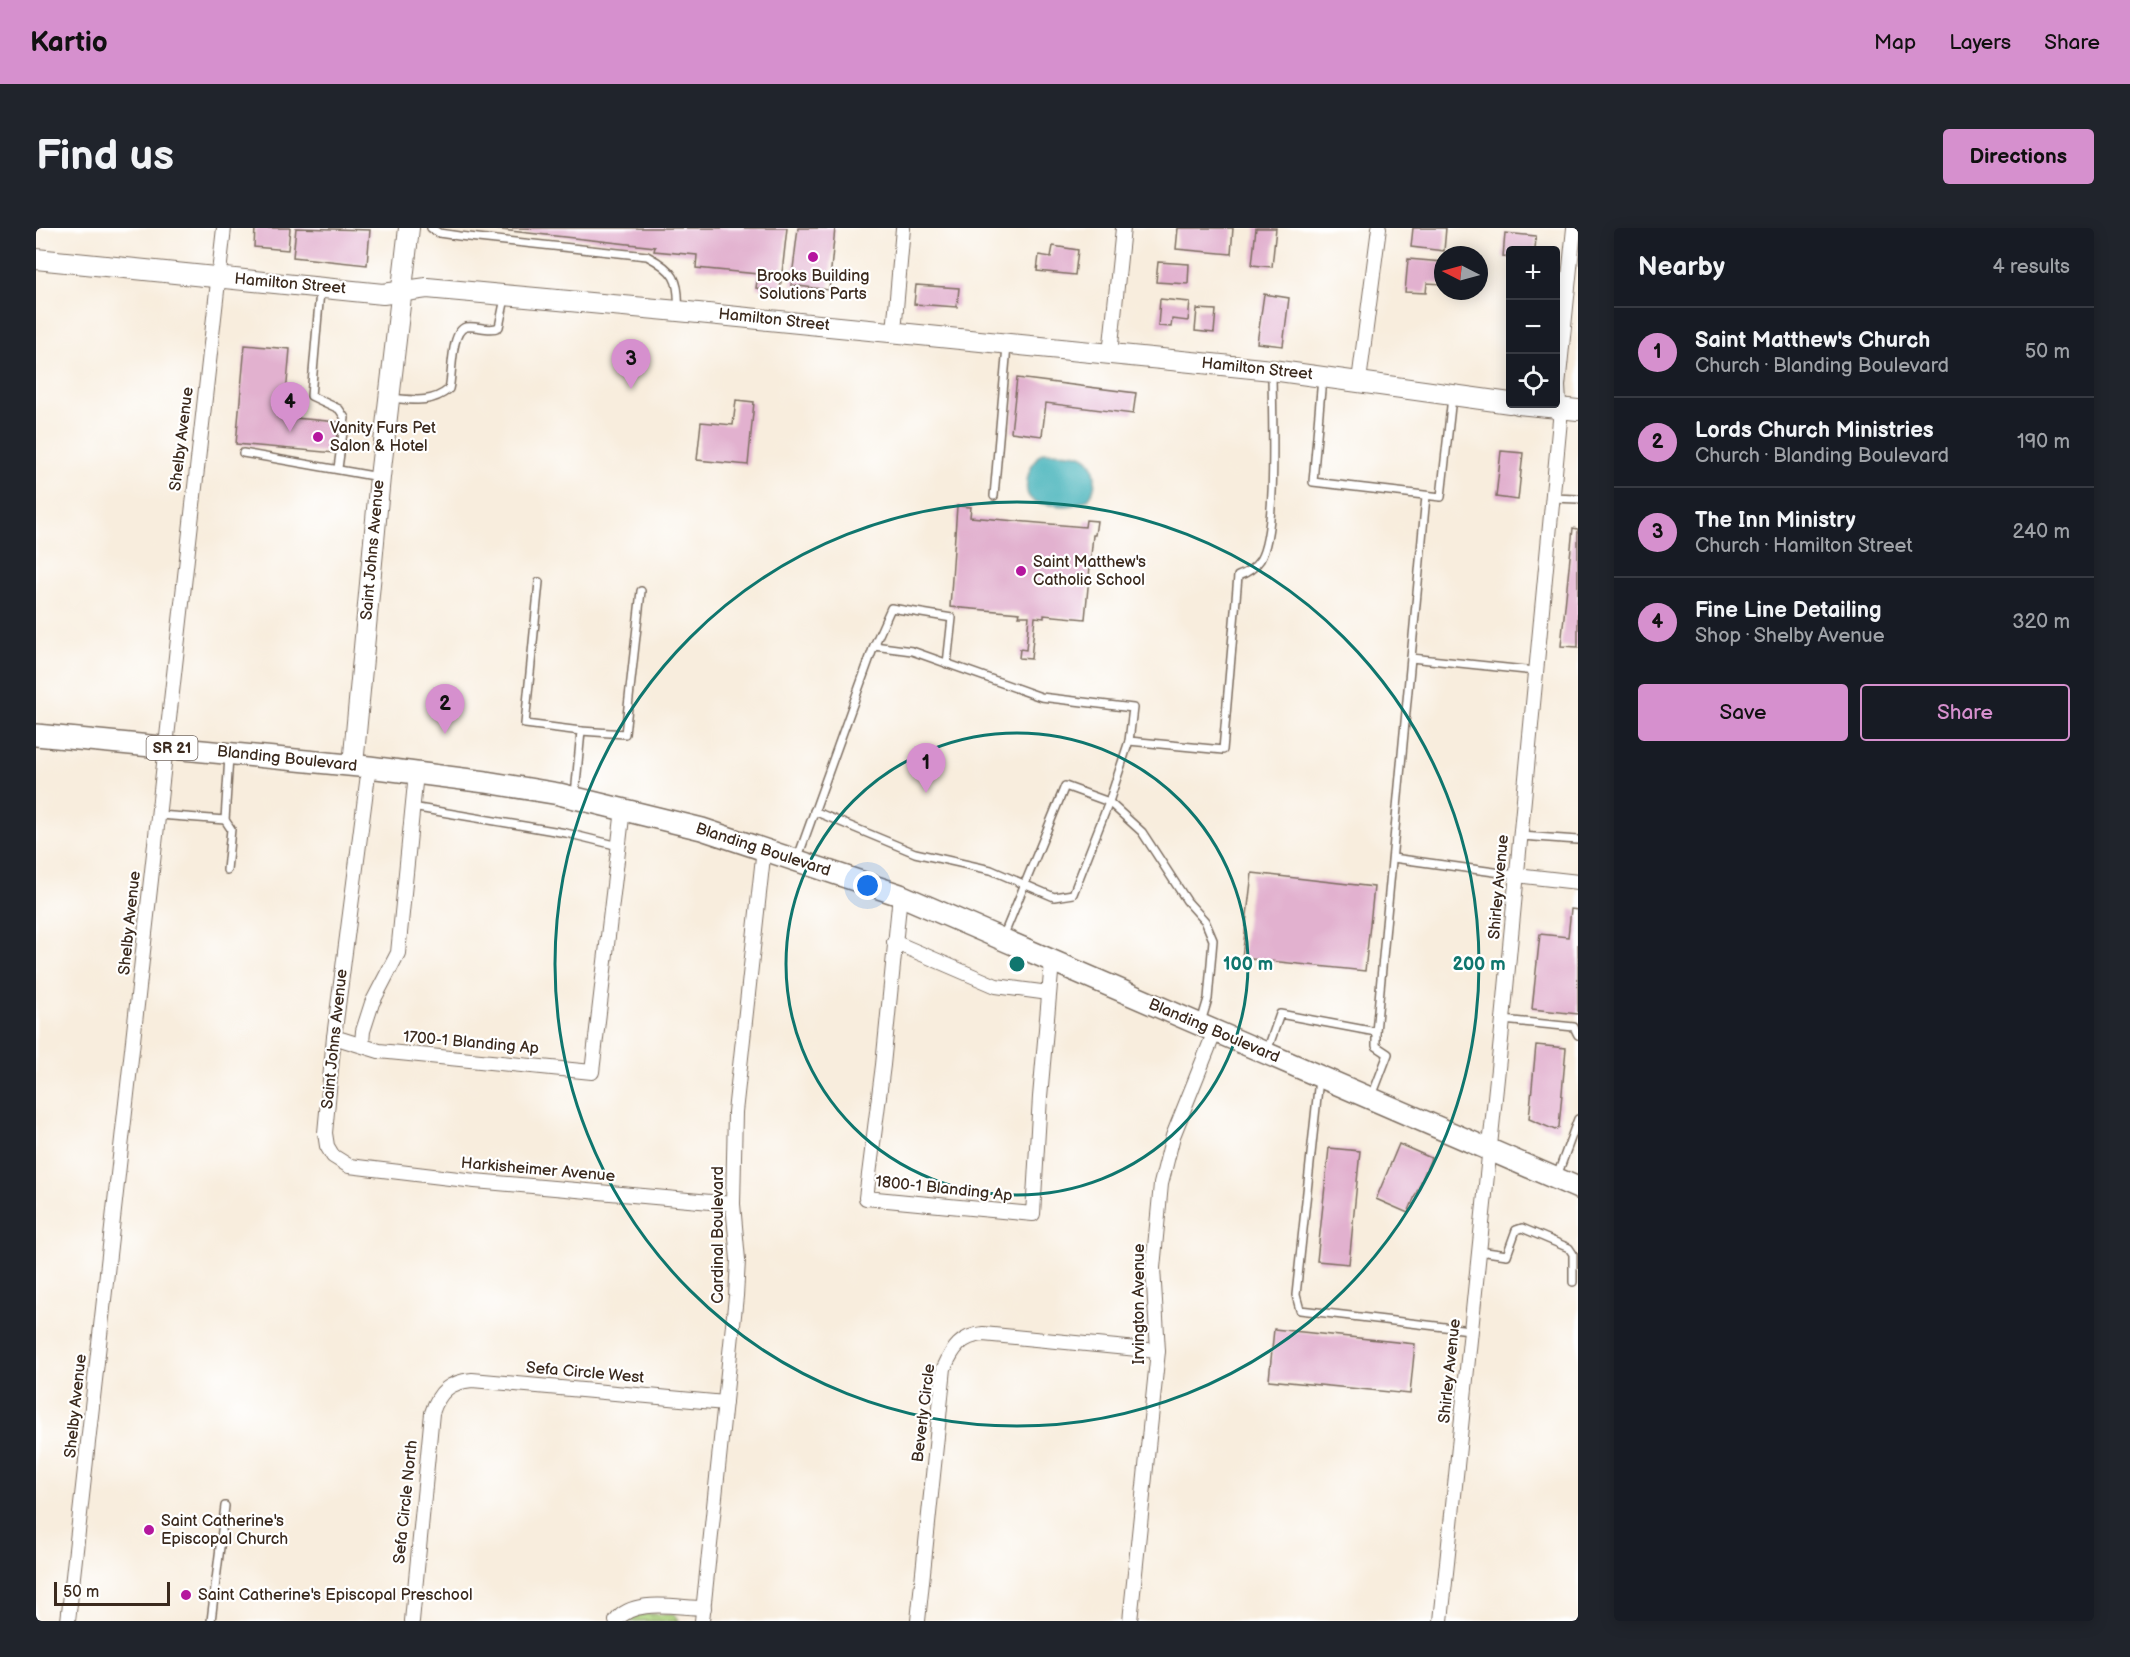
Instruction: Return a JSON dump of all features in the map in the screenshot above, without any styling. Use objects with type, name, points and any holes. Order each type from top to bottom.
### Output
[{"type":"main road","name":"Blanding Boulevard","points":[[36,735],[361,766],[574,797],[764,848],[900,896],[1578,1188]]},
{"type":"street","name":"Shelby Avenue","points":[[68,1621],[167,747],[196,458],[224,228]]},
{"type":"street","name":"Saint Johns Avenue","points":[[342,1163],[327,1146],[325,1133],[361,766],[380,477],[409,228]]},
{"type":"street","points":[[894,332],[903,228]]},
{"type":"street","points":[[1110,354],[1123,228]]},
{"type":"street","points":[[1359,381],[1379,228]]},
{"type":"street","name":"Shirley Avenue","points":[[1441,1621],[1503,1020],[1552,498],[1568,409],[1558,386],[1574,228]]},
{"type":"street","name":"Hamilton Street","points":[[36,259],[383,294],[427,288],[1008,343],[1322,375],[1452,397],[1506,403]]},
{"type":"street","points":[[334,1037],[362,1043],[364,1024],[372,1003],[398,953],[416,773]]},
{"type":"street","name":"1700-1 Blanding Ap","points":[[362,1043],[379,1051],[592,1072],[602,973],[620,846],[622,809]]},
{"type":"street","name":"Cardinal Boulevard","points":[[703,1615],[737,1287],[738,1260],[733,1204],[735,1112],[764,848]]},
{"type":"street","points":[[1516,875],[1578,882]]},
{"type":"street","name":"1800-1 Blanding Ap","points":[[900,896],[883,1065],[866,1198],[1033,1214],[1040,1097],[1052,962]]},
{"type":"street","points":[[894,942],[996,986],[1049,993]]},
{"type":"street","name":"Irvington Avenue","points":[[1130,1621],[1158,1352],[1153,1268],[1161,1184],[1207,1028]]},
{"type":"street","name":"Harkisheimer Avenue","points":[[342,1163],[349,1166],[476,1181],[733,1204]]},
{"type":"street","name":"Beverly Circle","points":[[918,1621],[944,1368],[959,1342],[970,1335],[983,1334],[1158,1352]]},
{"type":"street","name":"Sefa Circle West","points":[[444,1390],[456,1382],[472,1380],[725,1402]]},
{"type":"street","name":"Sefa Circle North","points":[[411,1621],[432,1413],[436,1401],[444,1390]]},
{"type":"street","points":[[616,1621],[632,1609],[645,1607],[703,1615]]},
{"type":"lane","points":[[431,228],[439,233],[459,232],[647,256],[663,265],[677,280],[678,311]]},
{"type":"lane","points":[[320,287],[311,396],[339,409],[345,418],[338,468]]},
{"type":"lane","points":[[390,398],[426,401],[440,396],[449,389],[454,343],[460,330],[465,327],[499,327],[505,295]]},
{"type":"lane","points":[[994,496],[1008,343]]},
{"type":"lane","points":[[1129,741],[1223,750],[1238,576],[1250,572],[1265,548],[1272,479],[1272,370]]},
{"type":"lane","points":[[1322,375],[1313,482],[1441,497],[1452,397]]},
{"type":"lane","points":[[243,453],[380,477]]},
{"type":"lane","points":[[1371,1099],[1388,1054],[1376,1046],[1376,1032],[1426,496]]},
{"type":"lane","points":[[1552,498],[1578,500]]},
{"type":"lane","points":[[539,582],[525,724],[581,731],[625,734],[641,591]]},
{"type":"lane","points":[[797,859],[874,646],[891,608],[952,618],[947,664]]},
{"type":"lane","points":[[814,811],[915,853],[991,870],[1054,897],[1073,894],[1109,802],[1129,741],[1133,708],[1041,697],[912,651],[874,646]]},
{"type":"lane","points":[[1411,658],[1535,670]]},
{"type":"lane","points":[[574,797],[581,731]]},
{"type":"lane","points":[[227,870],[231,829],[225,820],[230,753]]},
{"type":"lane","points":[[1002,940],[1065,786],[1109,802],[1142,832],[1187,901],[1205,921],[1213,940],[1207,1028]]},
{"type":"lane","points":[[412,807],[566,833],[620,846]]},
{"type":"lane","points":[[159,815],[225,820]]},
{"type":"lane","points":[[1520,836],[1578,840]]},
{"type":"lane","points":[[1392,858],[1516,875]]},
{"type":"lane","points":[[1266,1054],[1280,1014],[1376,1032]]},
{"type":"lane","points":[[1503,1020],[1574,1027],[1578,1035]]},
{"type":"lane","points":[[1319,1076],[1296,1296],[1300,1310],[1470,1330]]},
{"type":"lane","points":[[1556,1179],[1578,1119]]},
{"type":"lane","points":[[1479,1251],[1507,1255],[1516,1230],[1522,1228],[1569,1248],[1573,1254],[1574,1282]]},
{"type":"lane","points":[[211,1621],[225,1506]]},
{"type":"green space","points":[[674,1615],[679,1621],[626,1621],[634,1616]]},
{"type":"water","points":[[1044,452],[1076,454],[1089,460],[1094,469],[1095,480],[1088,499],[1064,506],[1042,504],[1031,499],[1028,495],[1027,481],[1035,460]]},
{"type":"building","points":[[255,228],[290,228],[288,250],[254,247]]},
{"type":"building","points":[[296,228],[370,230],[367,265],[293,257]]},
{"type":"building","points":[[484,228],[787,228],[780,291],[756,288],[758,274],[696,268],[697,255],[654,251],[655,247]]},
{"type":"building","name":"Brooks Building Solutions Parts","points":[[798,228],[835,228],[829,290],[791,285]]},
{"type":"building","points":[[1178,228],[1233,228],[1231,254],[1176,249]]},
{"type":"building","points":[[1256,228],[1276,228],[1272,267],[1252,265]]},
{"type":"building","points":[[1413,228],[1446,228],[1444,246],[1434,246],[1434,250],[1411,247]]},
{"type":"building","points":[[1505,233],[1536,236],[1535,246],[1506,246],[1506,257],[1503,257]]},
{"type":"building","points":[[1053,246],[1078,250],[1075,275],[1037,271],[1039,255],[1051,257]]},
{"type":"building","points":[[1408,259],[1434,261],[1434,283],[1427,283],[1426,293],[1405,292]]},
{"type":"building","points":[[1158,262],[1189,264],[1188,284],[1156,282]]},
{"type":"building","points":[[916,285],[959,288],[957,307],[914,304]]},
{"type":"building","points":[[1264,294],[1289,298],[1283,346],[1257,343]]},
{"type":"building","points":[[1160,299],[1190,302],[1188,321],[1172,319],[1171,327],[1158,326]]},
{"type":"building","points":[[1197,309],[1216,310],[1214,333],[1195,331]]},
{"type":"building","points":[[245,345],[290,349],[284,417],[338,422],[335,453],[236,444]]},
{"type":"building","points":[[1017,378],[1136,393],[1133,414],[1046,403],[1042,436],[1011,432]]},
{"type":"building","points":[[736,400],[754,402],[748,465],[697,460],[701,422],[733,425]]},
{"type":"building","points":[[1501,451],[1523,453],[1518,500],[1496,497]]},
{"type":"building","name":"Saint Matthew's Catholic School","points":[[957,506],[971,507],[970,517],[1085,527],[1086,520],[1097,521],[1095,535],[1093,535],[1085,619],[1044,615],[1044,618],[1035,617],[1031,659],[1019,658],[1020,649],[1026,650],[1029,616],[1019,616],[1020,613],[950,607]]},
{"type":"building","points":[[1573,528],[1578,529],[1578,647],[1561,646]]},
{"type":"building","points":[[1252,873],[1374,887],[1365,971],[1242,958]]},
{"type":"building","points":[[1571,909],[1578,910],[1578,1014],[1532,1009],[1540,934],[1568,937]]},
{"type":"building","points":[[1536,1045],[1566,1048],[1559,1127],[1555,1130],[1529,1119]]},
{"type":"building","points":[[1399,1144],[1431,1158],[1408,1213],[1376,1199]]},
{"type":"building","points":[[1329,1148],[1360,1151],[1349,1264],[1317,1261]]},
{"type":"building","points":[[1274,1329],[1415,1344],[1410,1394],[1269,1380]]},
{"type":"place","name":"Brooks Building Solutions Parts","points":[[813,257]]},
{"type":"place","name":"The Inn Ministry","points":[[631,389]]},
{"type":"place","name":"Fine Line Detailing","points":[[290,432]]},
{"type":"place","name":"Vanity Furs Pet Salon & Hotel","points":[[318,437]]},
{"type":"place","name":"Saint Matthew's Catholic School","points":[[1021,571]]},
{"type":"place","name":"Lords Church Ministries","points":[[445,734]]},
{"type":"place","name":"Saint Matthew's Church","points":[[926,793]]},
{"type":"place","name":"Saint Catherine's Episcopal Church","points":[[149,1530]]},
{"type":"place","name":"Saint Catherine's Episcopal Preschool","points":[[186,1595]]}]
